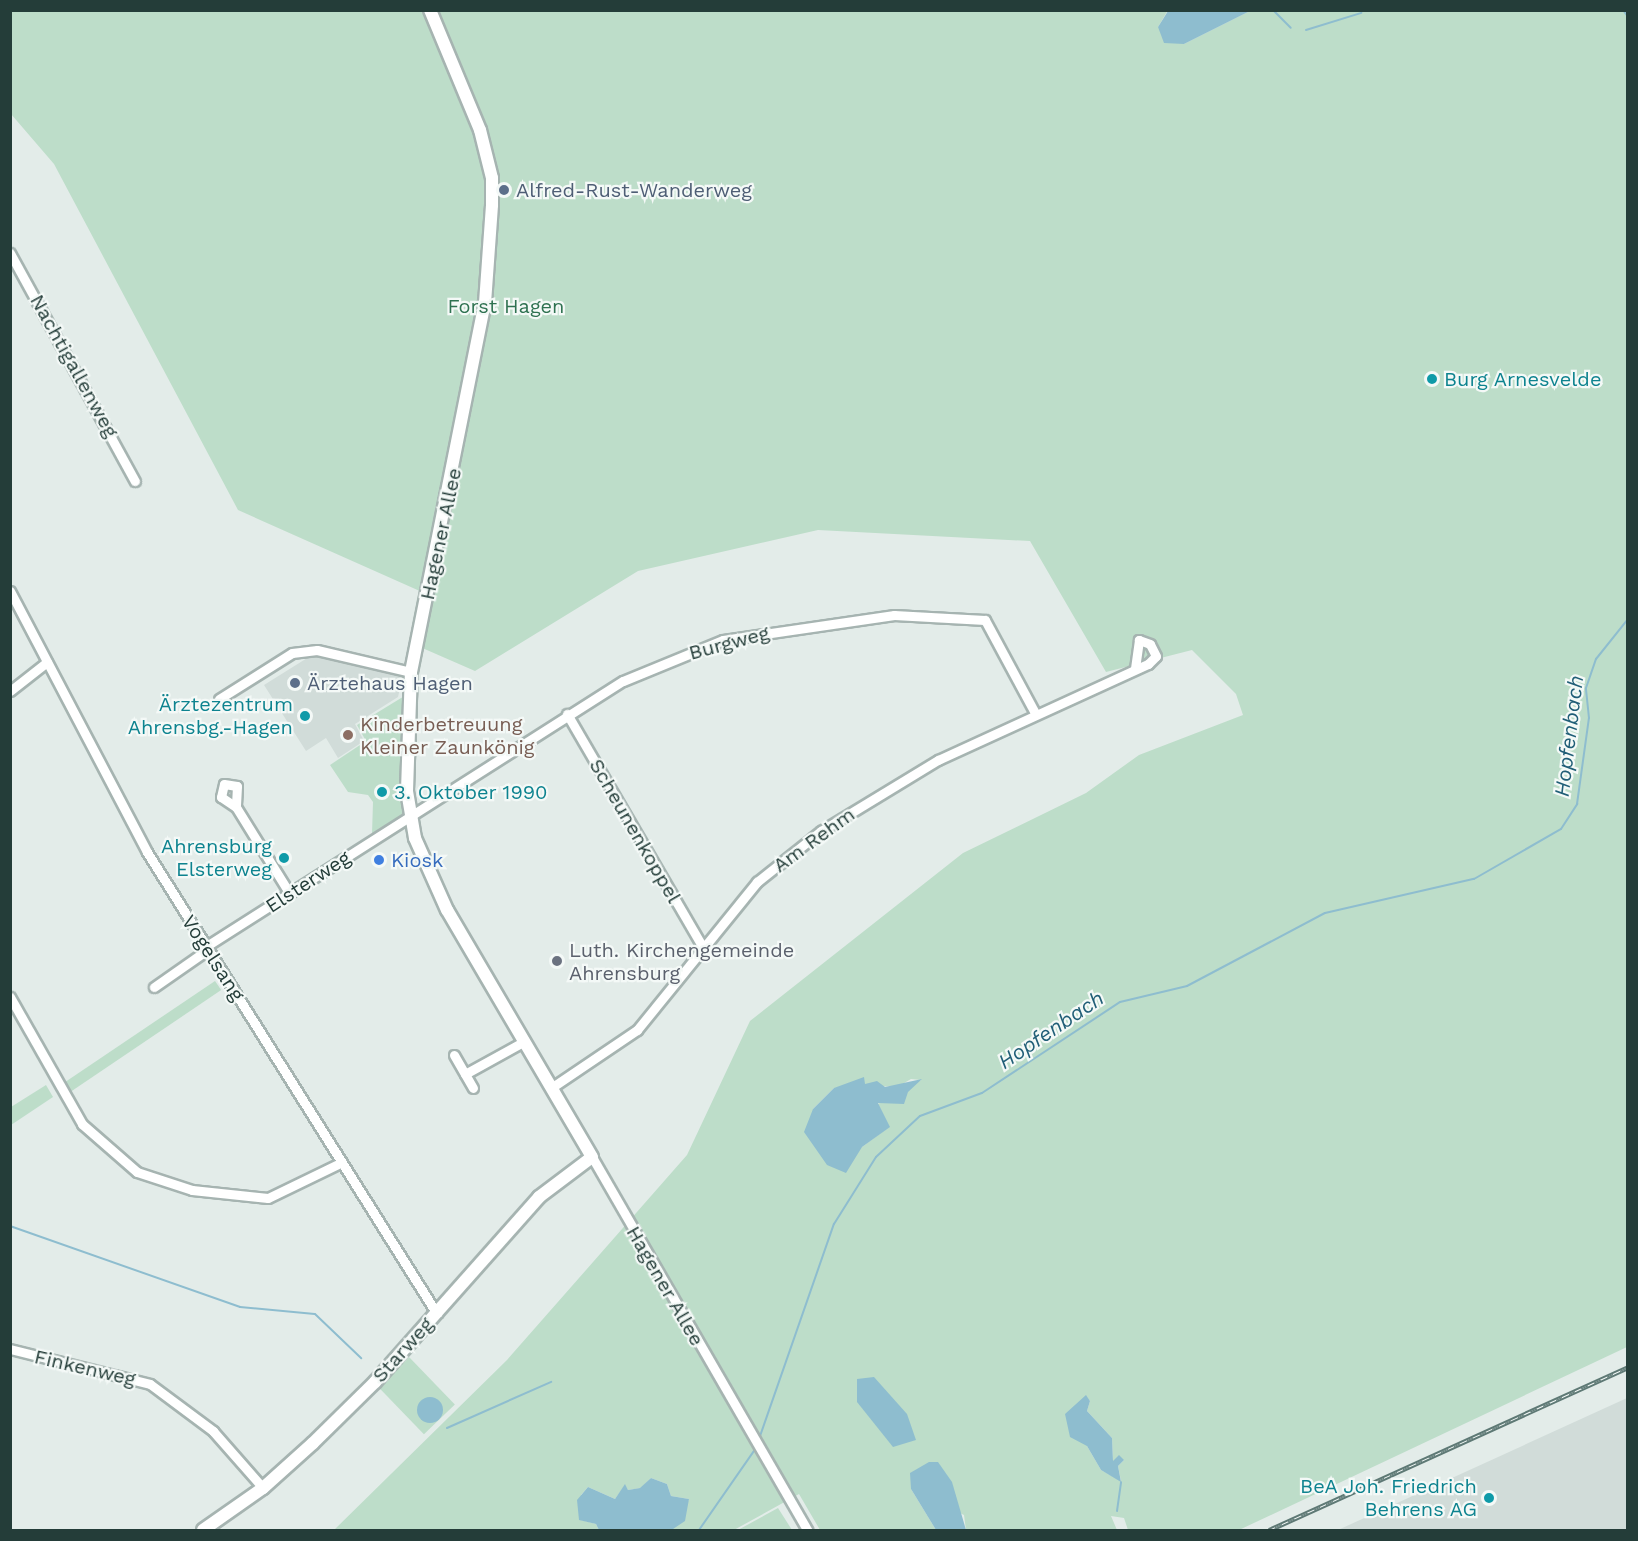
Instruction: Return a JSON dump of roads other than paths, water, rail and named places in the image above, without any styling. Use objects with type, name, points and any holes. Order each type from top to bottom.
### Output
[{"type":"street","name":"Hagener Allee","points":[[430,10],[480,129],[492,178],[492,205],[485,303],[411,672],[406,747],[410,817],[431,878],[523,1042],[807,1530]]},
{"type":"street","name":"Nachtigallenweg","points":[[10,253],[135,481]]},
{"type":"street","name":"Vogelsang","points":[[10,591],[127,817],[206,949],[437,1314]]},
{"type":"street","name":"Burgweg","points":[[410,817],[567,714],[623,681],[723,640],[894,615],[985,620],[1035,713]]},
{"type":"street","points":[[219,699],[292,653],[317,650],[411,672]]},
{"type":"street","points":[[10,691],[47,662]]},
{"type":"street","name":"Am Rehm","points":[[551,1088],[637,1030],[757,882],[821,831],[938,760],[1135,668]]},
{"type":"street","name":"Scheunenkoppel","points":[[567,714],[703,948]]},
{"type":"street","points":[[236,807],[290,894]]},
{"type":"street","name":"Elsterweg","points":[[154,987],[206,949],[410,817]]},
{"type":"street","points":[[10,997],[82,1124],[137,1172],[192,1190],[268,1198],[342,1162]]},
{"type":"street","points":[[465,1074],[523,1042]]},
{"type":"street","points":[[454,1055],[473,1088]]},
{"type":"street","name":"Starweg","points":[[203,1530],[263,1488],[375,1382],[539,1197],[592,1157]]},
{"type":"street","name":"Finkenweg","points":[[10,1349],[150,1384],[213,1431],[263,1488]]},
{"type":"water","points":[[1168,11],[1250,11],[1184,44],[1164,43],[1158,27]]},
{"type":"water","points":[[864,1077],[865,1084],[877,1081],[885,1087],[922,1079],[908,1092],[904,1104],[878,1103],[890,1127],[862,1147],[846,1173],[827,1165],[804,1132],[813,1109],[834,1088]]},
{"type":"water","points":[[874,1377],[907,1414],[916,1440],[893,1447],[857,1402],[857,1379]]},
{"type":"water","points":[[1086,1395],[1090,1401],[1087,1411],[1112,1438],[1113,1461],[1119,1455],[1124,1460],[1118,1466],[1121,1482],[1101,1470],[1087,1446],[1070,1437],[1065,1414]]},
{"type":"water","points":[[430,1397],[439,1401],[443,1410],[439,1419],[430,1423],[421,1419],[417,1410],[421,1401]]},
{"type":"water","points":[[929,1462],[938,1462],[952,1482],[966,1530],[936,1530],[911,1489],[910,1473]]},
{"type":"water","points":[[651,1478],[667,1484],[671,1496],[689,1499],[685,1521],[673,1529],[599,1530],[596,1524],[579,1520],[577,1500],[588,1487],[615,1499],[625,1484],[628,1490],[640,1488]]},
{"type":"waterway","points":[[1273,10],[1291,28]]},
{"type":"waterway","name":"Hopfenbach","points":[[1623,10],[1628,17]]},
{"type":"waterway","points":[[1306,30],[1361,13]]},
{"type":"waterway","name":"Hopfenbach","points":[[759,1439],[834,1224],[876,1157],[920,1116],[982,1093],[1120,1002],[1187,986],[1325,913],[1474,879],[1561,829],[1577,804],[1589,718],[1586,688],[1596,659],[1628,619]]},
{"type":"waterway","points":[[10,1226],[240,1307],[315,1314],[361,1358]]},
{"type":"waterway","points":[[447,1428],[551,1382]]},
{"type":"waterway","name":"Hopfenbach","points":[[699,1530],[756,1448]]},
{"type":"waterway","points":[[1117,1511],[1121,1482]]},
{"type":"railway","points":[[1269,1530],[1628,1367]]},
{"type":"place","name":"Alfred-Rust-Wanderweg","points":[[504,190]]},
{"type":"place","name":"Burg Arnesvelde","points":[[1432,379]]},
{"type":"place","name":"Ärztehaus Hagen","points":[[295,683]]},
{"type":"place","name":"Ärztezentrum Ahrensbg.-Hagen","points":[[305,716]]},
{"type":"place","name":"Kinderbetreuung Kleiner Zaunkönig","points":[[348,735]]},
{"type":"place","name":"3. Oktober 1990","points":[[382,792]]},
{"type":"place","name":"Ahrensburg Elsterweg","points":[[284,858]]},
{"type":"place","name":"Kiosk","points":[[379,860]]},
{"type":"place","name":"Luth. Kirchengemeinde Ahrensburg","points":[[557,961]]},
{"type":"place","name":"BeA Joh. Friedrich Behrens AG","points":[[1489,1498]]},
{"type":"park label","name":"Forst Hagen","points":[[506,306]]}]
